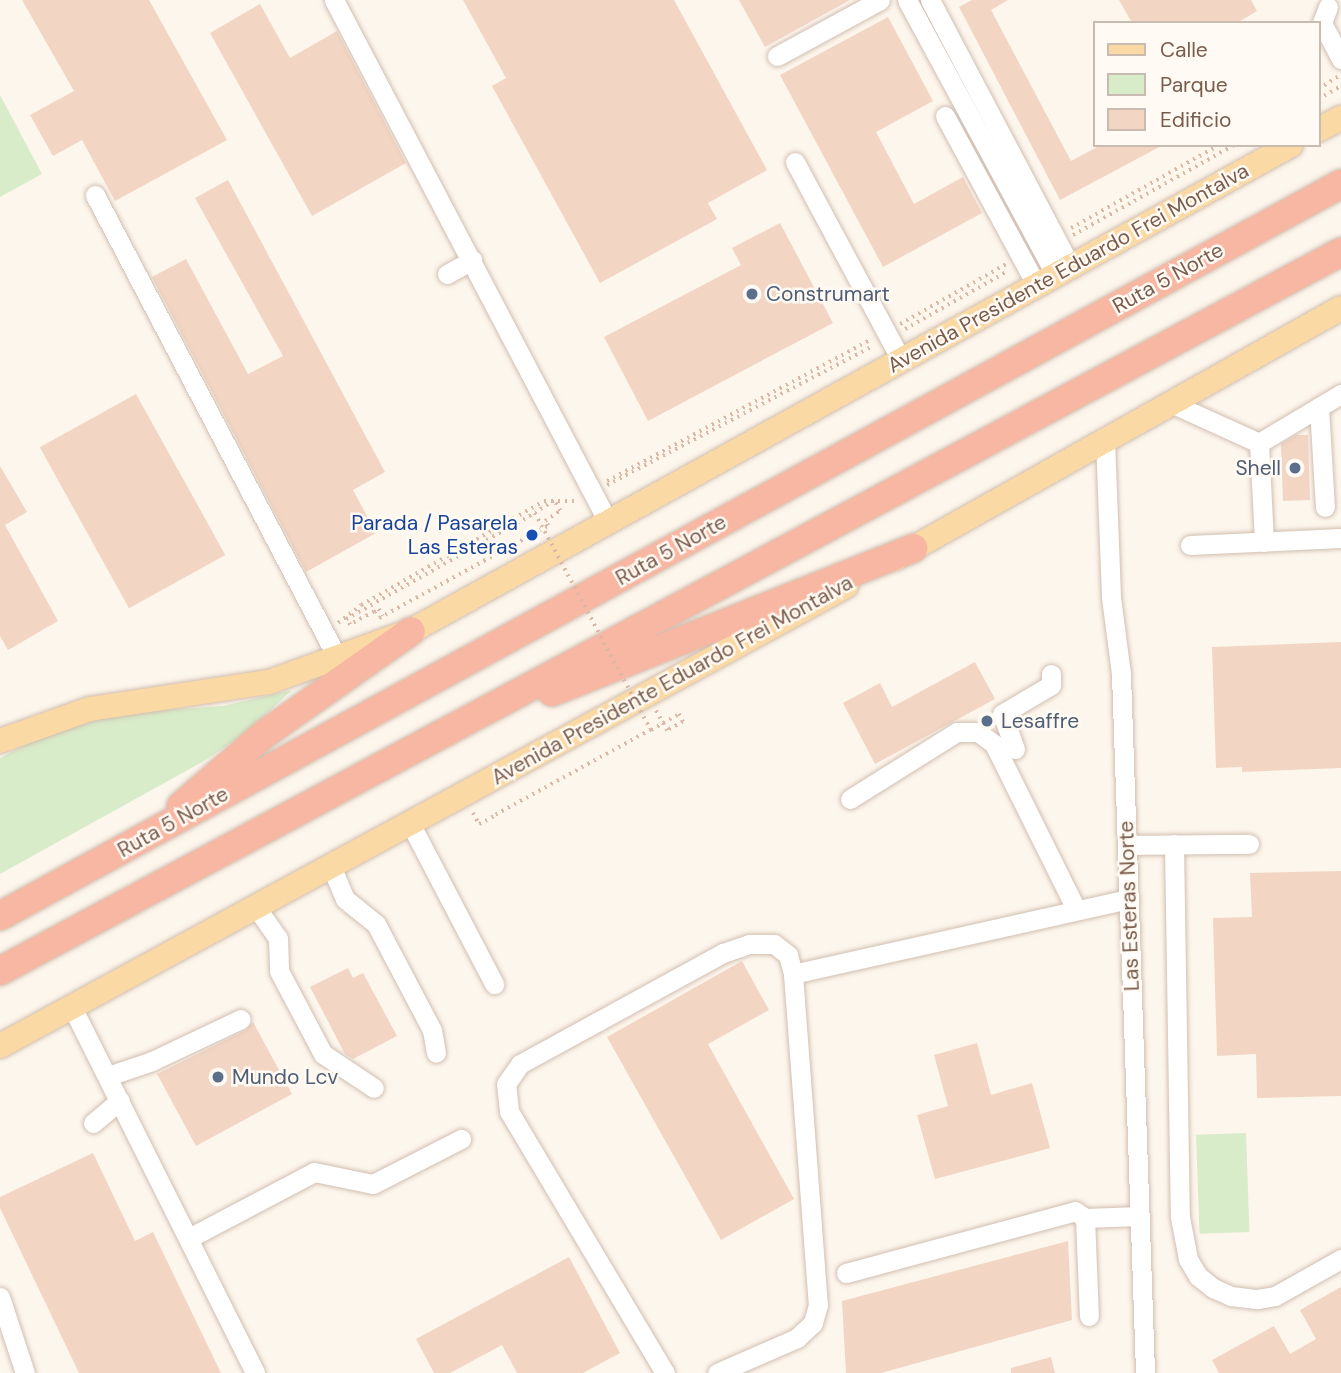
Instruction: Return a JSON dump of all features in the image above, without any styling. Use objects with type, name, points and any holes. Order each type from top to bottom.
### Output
[{"type":"highway","name":"Ruta 5 Norte","points":[[0,916],[1341,184]]},
{"type":"highway","points":[[0,971],[450,726],[668,616],[1341,252]]},
{"type":"highway","points":[[450,726],[630,663],[913,548]]},
{"type":"highway","points":[[157,830],[226,765],[411,631]]},
{"type":"main road","points":[[1320,128],[1341,118]]},
{"type":"main road","name":"Avenida Presidente Eduardo Frei Montalva","points":[[0,741],[90,709],[244,687],[331,649],[411,631],[1287,147]]},
{"type":"main road","name":"Avenida Presidente Eduardo Frei Montalva","points":[[0,1046],[913,548],[1341,308]]},
{"type":"street","points":[[334,0],[472,260],[590,494],[608,522]]},
{"type":"street","points":[[777,55],[880,0]]},
{"type":"street","points":[[907,0],[1055,276]]},
{"type":"street","points":[[930,0],[1058,243],[1055,276]]},
{"type":"street","points":[[1328,7],[1322,23],[1341,60]]},
{"type":"street","points":[[945,116],[1024,262],[1055,276]]},
{"type":"street","points":[[795,162],[901,360]]},
{"type":"street","points":[[94,195],[331,649]]},
{"type":"street","points":[[447,274],[472,260]]},
{"type":"street","points":[[1259,443],[1341,394]]},
{"type":"street","points":[[1171,403],[1259,443]]},
{"type":"street","points":[[1320,407],[1325,507]]},
{"type":"street","name":"Las Esteras Norte","points":[[1105,440],[1127,845],[1145,1373]]},
{"type":"street","points":[[1259,443],[1264,542]]},
{"type":"street","points":[[1190,545],[1341,538]]},
{"type":"street","points":[[1015,749],[1002,715],[1051,685],[1051,674]]},
{"type":"street","points":[[850,799],[957,732],[978,732],[994,744],[1076,909]]},
{"type":"street","points":[[410,823],[494,984]]},
{"type":"street","points":[[1174,844],[1180,1217],[1188,1259],[1198,1276],[1213,1288],[1231,1297],[1257,1299],[1275,1296],[1341,1259]]},
{"type":"street","points":[[1127,845],[1248,844]]},
{"type":"street","points":[[331,866],[345,899],[376,923],[432,1030],[436,1053]]},
{"type":"street","points":[[793,974],[1129,899]]},
{"type":"street","points":[[256,907],[278,938],[279,971],[323,1054],[374,1088]]},
{"type":"street","points":[[665,1373],[509,1111],[506,1084],[520,1064],[723,953],[749,944],[774,944],[788,955],[793,974],[818,1306],[813,1323],[797,1338],[717,1373]]},
{"type":"street","points":[[72,1007],[255,1373]]},
{"type":"street","points":[[108,1076],[152,1061],[241,1019]]},
{"type":"street","points":[[93,1124],[120,1101]]},
{"type":"street","points":[[189,1238],[314,1172],[373,1184],[461,1139]]},
{"type":"street","points":[[846,1273],[1075,1211],[1084,1218],[1139,1216]]},
{"type":"street","points":[[1084,1218],[1089,1316]]},
{"type":"street","points":[[0,1297],[25,1373]]},
{"type":"path","points":[[1320,88],[1341,75]]},
{"type":"path","points":[[1320,98],[1341,86]]},
{"type":"path","points":[[1058,243],[1230,147]]},
{"type":"path","points":[[331,649],[347,614],[544,501],[573,502],[590,494],[889,337],[1024,262]]},
{"type":"path","points":[[331,649],[350,634],[383,616],[548,526],[545,521],[560,511],[554,501],[346,619],[350,625],[379,609],[383,616]]},
{"type":"path","points":[[536,513],[651,730]]},
{"type":"path","points":[[469,806],[479,824],[660,725],[670,720],[679,714],[683,722],[667,731],[660,719],[653,707]]},
{"type":"green space","points":[[0,95],[42,174],[0,197]]},
{"type":"green space","points":[[292,690],[246,733],[204,761],[0,874],[0,758],[56,729],[135,712],[223,706]]},
{"type":"green space","points":[[1246,1133],[1249,1232],[1199,1234],[1196,1135]]},
{"type":"building","points":[[22,0],[149,0],[227,140],[115,201],[82,140],[53,156],[30,115],[74,91]]},
{"type":"building","points":[[463,0],[674,0],[767,170],[708,203],[717,219],[600,283],[492,86],[506,78]]},
{"type":"building","points":[[739,0],[850,0],[765,47]]},
{"type":"building","points":[[972,0],[1008,0],[991,10],[1071,161],[1097,147],[1159,147],[1060,200],[959,7]]},
{"type":"building","points":[[1119,0],[1251,0],[1257,11],[1240,21],[1131,21]]},
{"type":"building","points":[[260,4],[290,58],[337,31],[406,163],[312,216],[210,33]]},
{"type":"building","points":[[888,17],[933,101],[876,132],[914,204],[963,177],[982,213],[883,267],[780,75]]},
{"type":"building","points":[[228,180],[385,472],[353,490],[376,533],[306,572],[152,277],[186,259],[248,374],[283,356],[195,198]]},
{"type":"building","name":"Construmart","points":[[780,223],[833,323],[648,421],[604,337],[741,265],[732,248]]},
{"type":"building","points":[[136,394],[225,555],[129,608],[40,447]]},
{"type":"building","name":"Shell","points":[[1296,435],[1308,435],[1310,500],[1283,501],[1281,444]]},
{"type":"building","points":[[0,466],[27,512],[5,525],[58,621],[8,650],[0,636]]},
{"type":"building","points":[[1341,642],[1341,768],[1242,772],[1242,767],[1216,768],[1212,647]]},
{"type":"building","points":[[975,662],[995,699],[875,764],[843,703],[880,683],[892,707]]},
{"type":"building","points":[[1341,871],[1341,1096],[1257,1098],[1256,1054],[1217,1056],[1213,918],[1252,917],[1250,873]]},
{"type":"building","points":[[742,961],[769,1010],[708,1044],[794,1199],[721,1240],[607,1037]]},
{"type":"building","points":[[348,968],[353,978],[363,973],[397,1036],[353,1059],[345,1054],[310,987]]},
{"type":"building","points":[[253,1022],[292,1094],[196,1146],[157,1074],[246,1030]]},
{"type":"building","points":[[977,1043],[991,1095],[1032,1083],[1050,1148],[935,1179],[917,1115],[948,1106],[934,1055]]},
{"type":"building","points":[[93,1153],[135,1241],[153,1232],[221,1373],[79,1373],[0,1208],[0,1197]]},
{"type":"building","points":[[1068,1241],[1072,1320],[881,1373],[846,1373],[842,1301]]},
{"type":"building","points":[[569,1257],[620,1353],[583,1373],[517,1373],[502,1345],[450,1373],[434,1373],[416,1339]]},
{"type":"building","points":[[1341,1287],[1341,1373],[1219,1373],[1212,1360],[1274,1326],[1290,1354],[1316,1339],[1300,1310]]},
{"type":"building","points":[[1051,1357],[1055,1373],[1011,1373],[1011,1368]]},
{"type":"place","name":"Construmart","points":[[752,294]]},
{"type":"place","name":"Shell","points":[[1295,468]]},
{"type":"place","name":"Parada / Pasarela Las Esteras","points":[[532,535]]},
{"type":"place","name":"Lesaffre","points":[[987,721]]},
{"type":"place","name":"Mundo Lcv","points":[[218,1077]]}]
